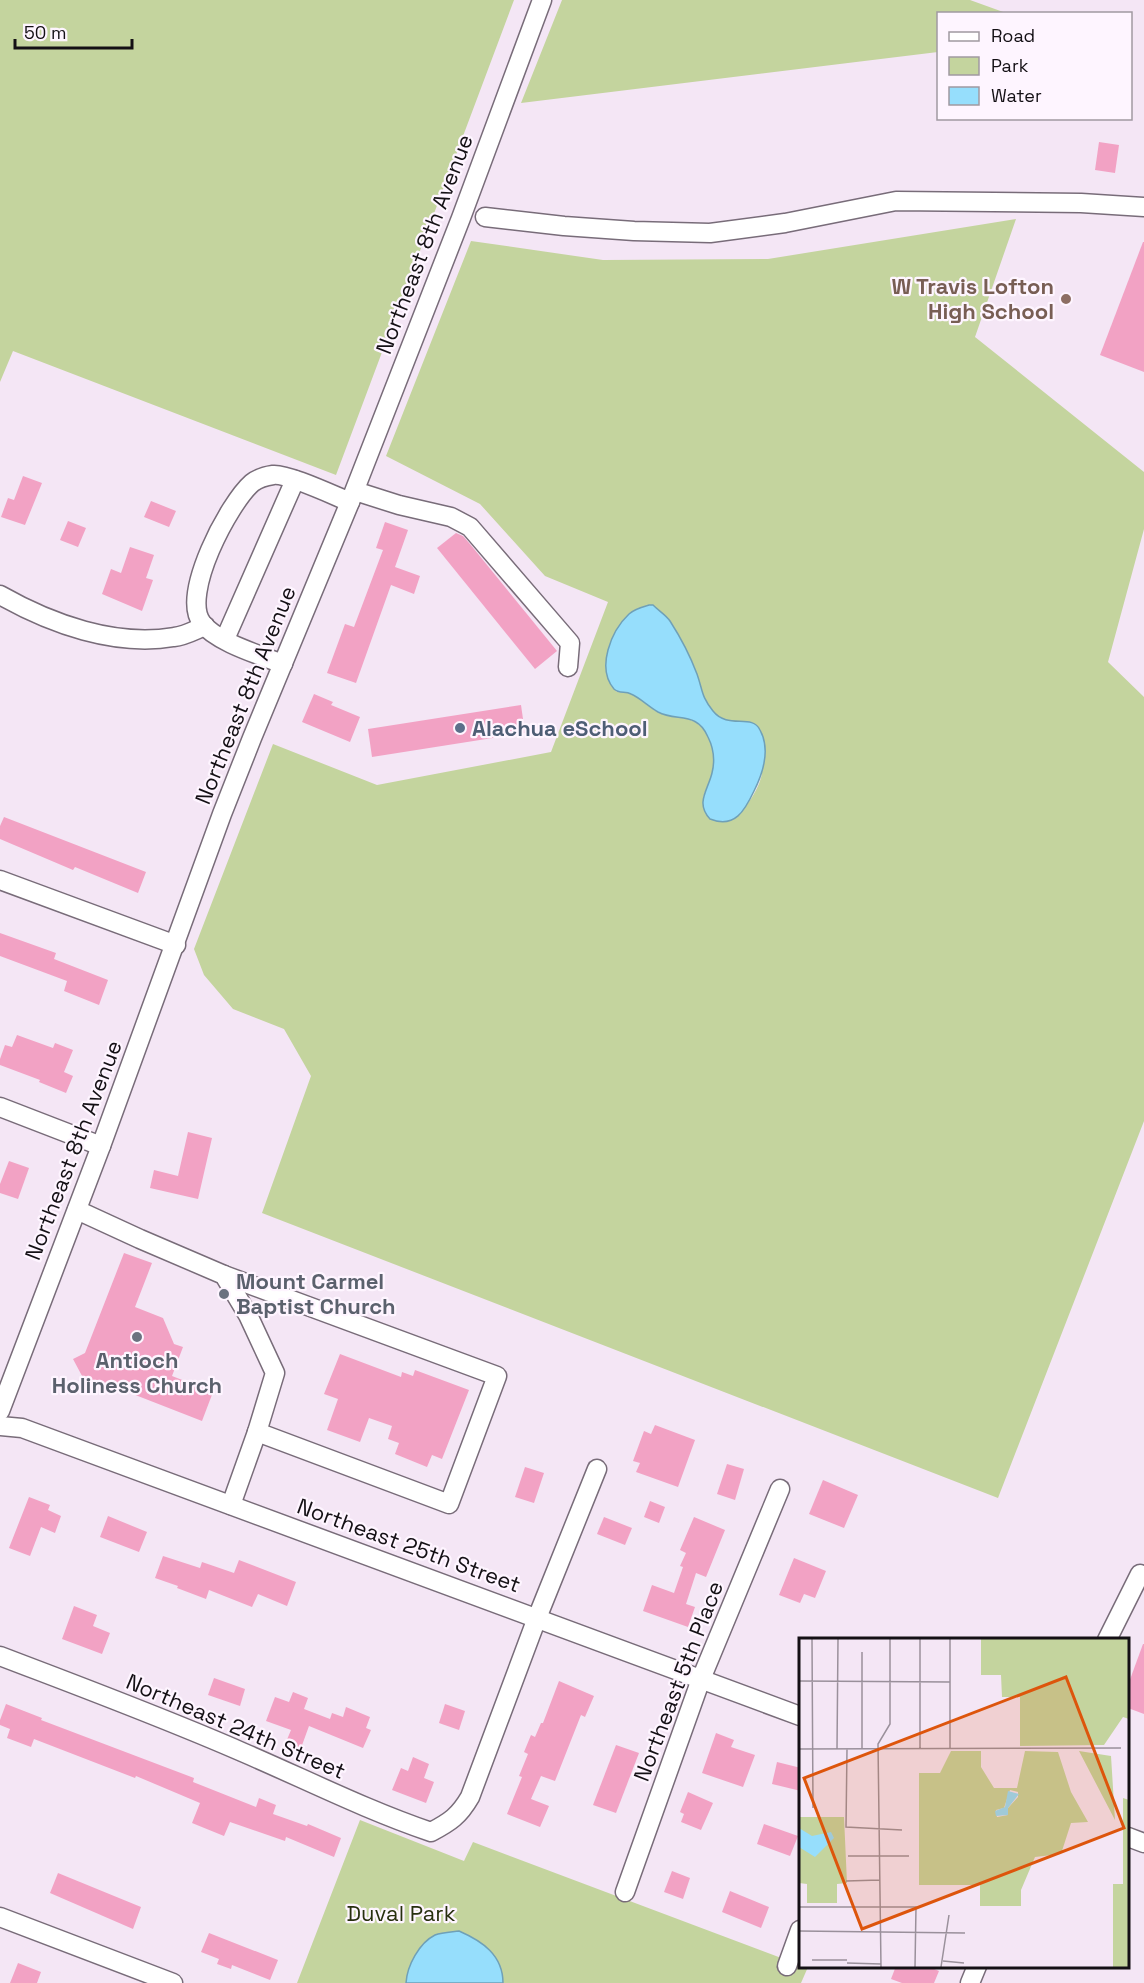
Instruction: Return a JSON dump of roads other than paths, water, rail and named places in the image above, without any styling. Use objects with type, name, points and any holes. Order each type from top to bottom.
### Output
[{"type":"street","name":"Northeast 8th Avenue","points":[[0,1411],[176,945],[222,814],[352,496],[455,234],[542,0]]},
{"type":"street","points":[[475,182],[478,200],[485,217]]},
{"type":"street","points":[[455,234],[485,217],[634,231],[710,233],[785,223],[896,201],[1070,203],[1144,207]]},
{"type":"street","points":[[283,664],[225,639],[201,622],[197,611],[199,582],[223,521],[232,506],[253,482],[264,476],[276,474],[352,496],[451,517],[470,527],[570,643],[568,667]]},
{"type":"street","points":[[225,639],[295,480]]},
{"type":"street","points":[[0,595],[17,605],[75,628],[142,641],[177,637],[205,626]]},
{"type":"street","points":[[0,880],[176,945]]},
{"type":"street","points":[[0,1107],[101,1146]]},
{"type":"street","points":[[77,1210],[224,1275],[497,1376],[449,1504],[257,1432]]},
{"type":"street","points":[[224,1275],[248,1315],[275,1373],[231,1505]]},
{"type":"street","name":"Northeast 25th Street","points":[[0,1426],[22,1428],[799,1715]]},
{"type":"street","points":[[537,1618],[597,1469]]},
{"type":"street","name":"Northeast 5th Place","points":[[625,1892],[701,1679],[780,1489]]},
{"type":"street","points":[[1108,1638],[1142,1575]]},
{"type":"street","name":"Northeast 24th Street","points":[[0,1656],[146,1712],[241,1751],[382,1815],[430,1832],[451,1821],[462,1811],[470,1797],[537,1618]]},
{"type":"street","points":[[1129,1837],[1144,1843]]},
{"type":"street","points":[[0,1917],[148,1979],[173,1983]]},
{"type":"street","points":[[787,1966],[799,1935]]},
{"type":"street","points":[[970,1983],[975,1968]]},
{"type":"water","points":[[653,605],[664,615],[673,627],[685,647],[704,697],[713,711],[726,720],[751,723],[760,730],[765,753],[760,777],[747,805],[733,820],[726,822],[710,819],[703,807],[714,760],[712,746],[703,729],[692,720],[665,715],[634,695],[616,691],[609,680],[606,661],[617,630],[631,612]]},
{"type":"water","points":[[459,1931],[476,1939],[490,1950],[499,1964],[503,1983],[406,1983],[411,1962],[424,1943],[438,1934]]},
{"type":"place","name":"W Travis Lofton High School","points":[[1066,299]]},
{"type":"place","name":"Alachua eSchool","points":[[460,728]]},
{"type":"place","name":"Mount Carmel Baptist Church","points":[[224,1294]]},
{"type":"place","name":"Antioch Holiness Church","points":[[137,1337]]},
{"type":"park label","name":"Duval Park","points":[[401,1913]]}]
